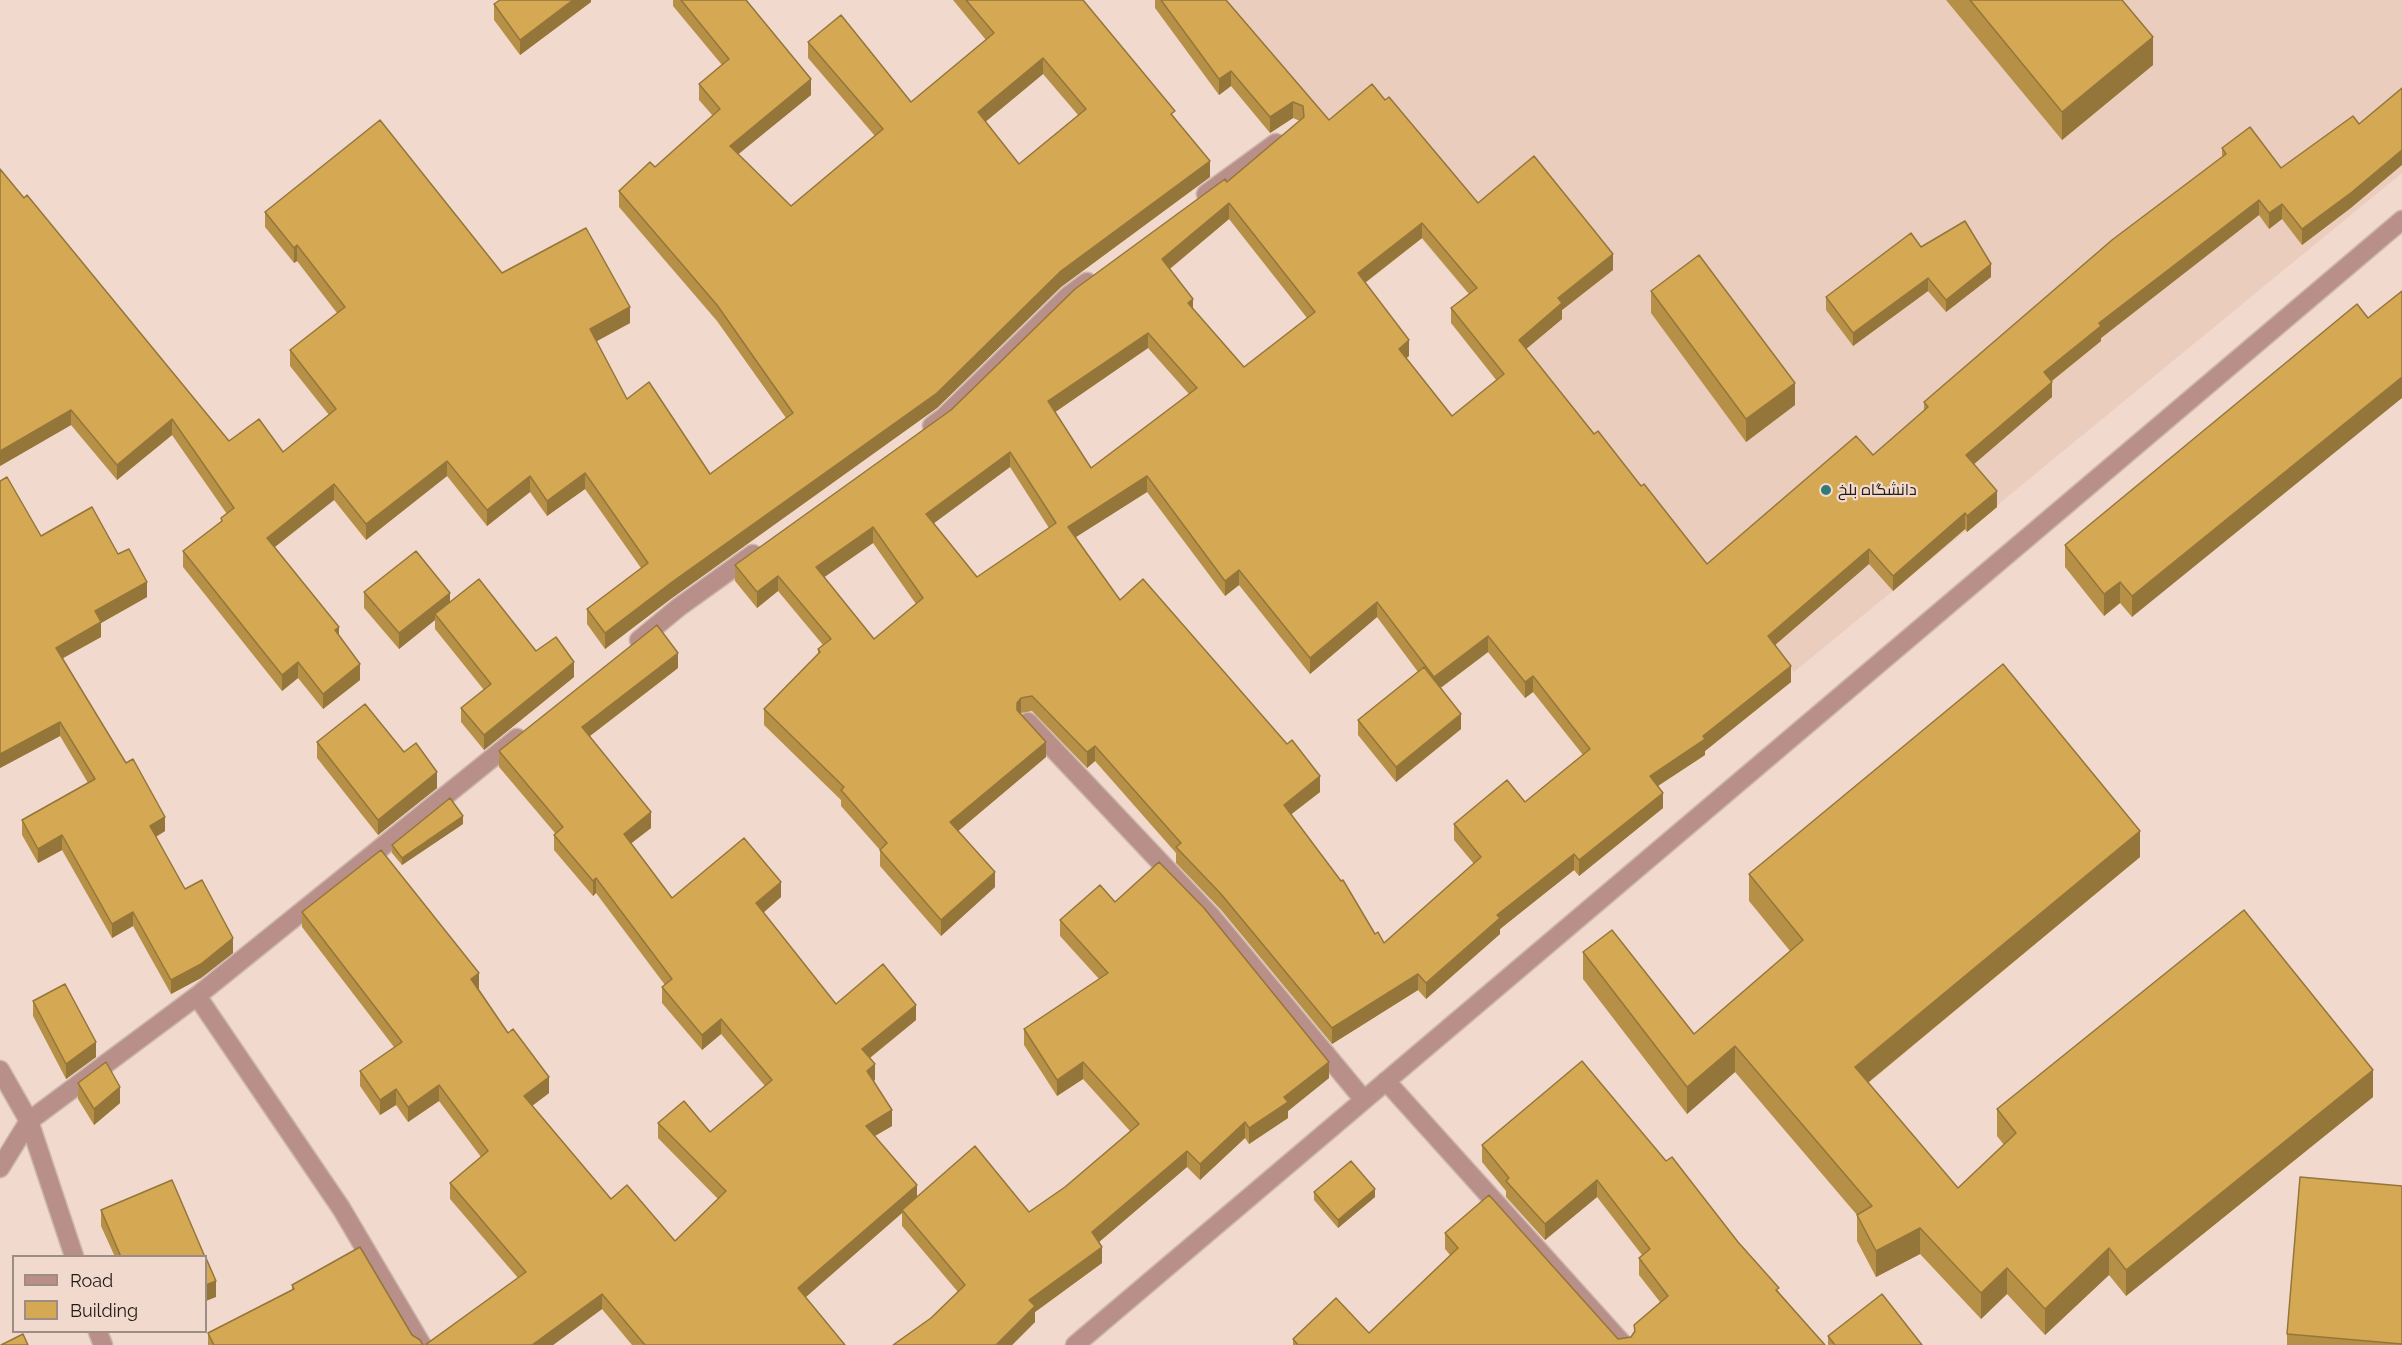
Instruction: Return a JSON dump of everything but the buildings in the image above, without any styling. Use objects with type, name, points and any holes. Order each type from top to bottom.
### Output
[{"type":"street","points":[[1190,206],[1294,129]]},
{"type":"street","points":[[1075,1345],[2402,220]]},
{"type":"street","points":[[916,437],[944,417],[1068,296],[1106,268]]},
{"type":"street","points":[[624,652],[679,607],[764,546]]},
{"type":"street","points":[[1028,722],[1212,917],[1364,1100]]},
{"type":"street","points":[[0,1168],[29,1121],[197,996],[531,727]]},
{"type":"street","points":[[197,996],[341,1208],[422,1345]]},
{"type":"street","points":[[0,1070],[29,1121],[73,1255]]},
{"type":"street","points":[[1386,1081],[1624,1345]]},
{"type":"shaded area","name":"دانشگاه بلخ","points":[[1219,0],[2402,0],[2402,173],[1794,672],[1480,308]]},
{"type":"place","name":"دانشگاه بلخ","points":[[1826,490]]}]
